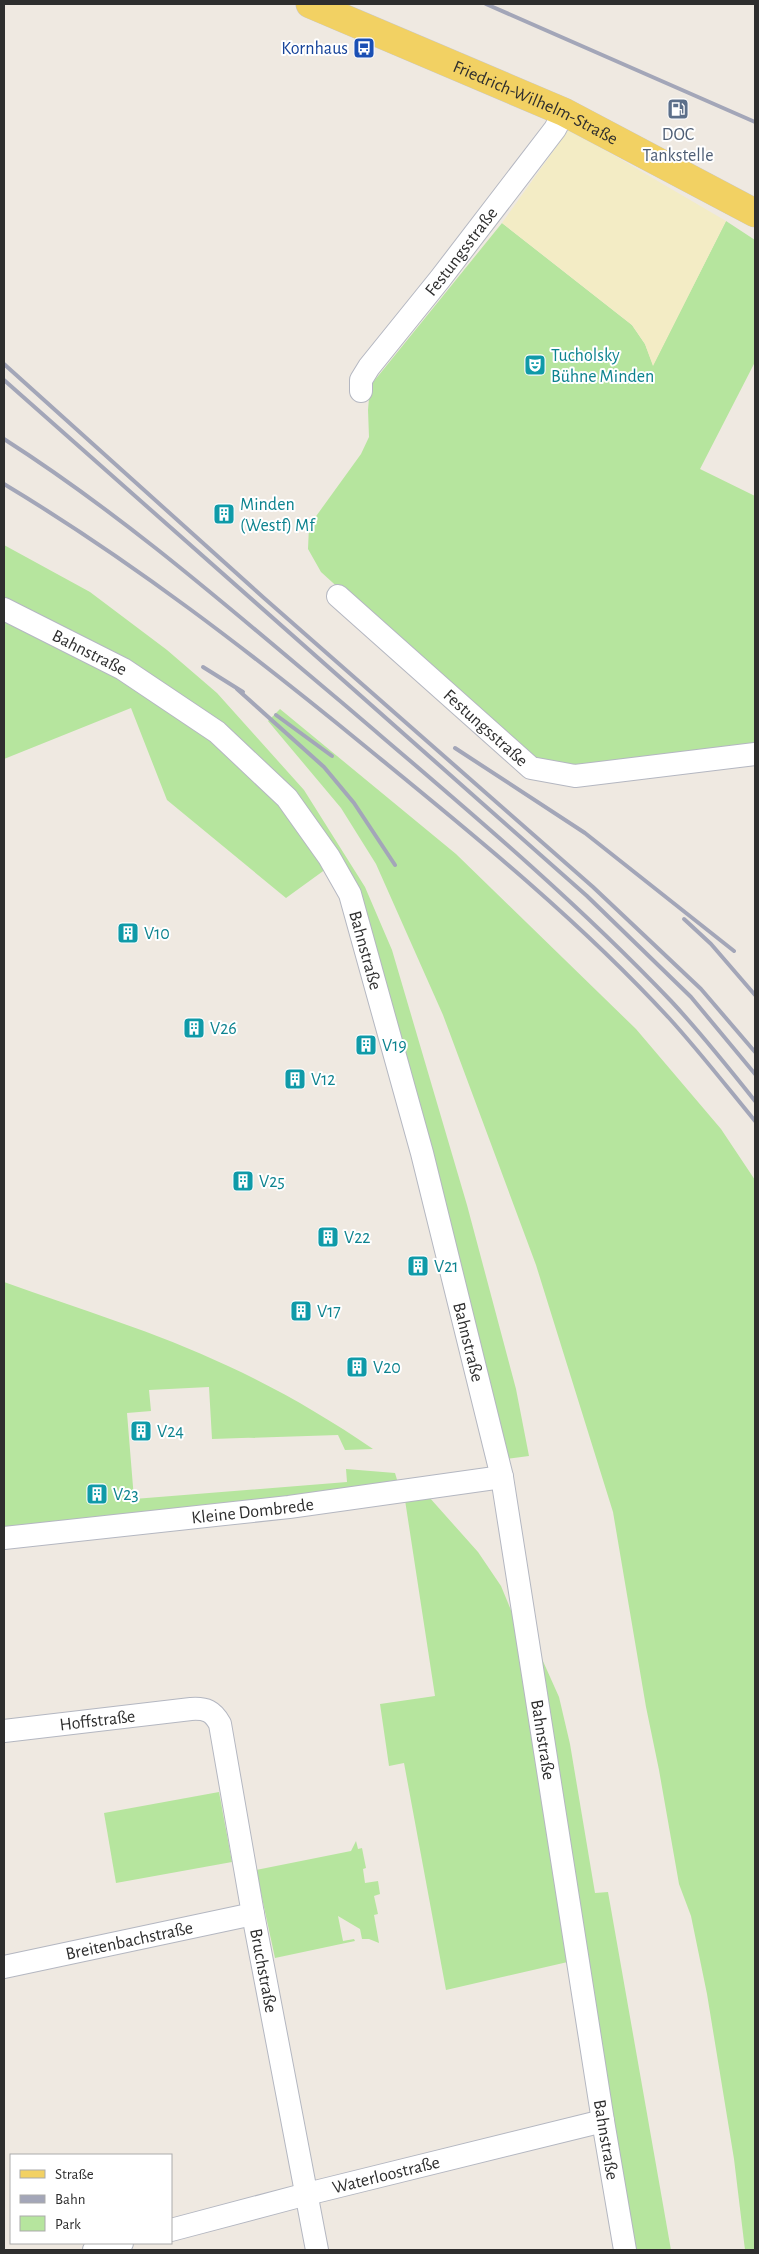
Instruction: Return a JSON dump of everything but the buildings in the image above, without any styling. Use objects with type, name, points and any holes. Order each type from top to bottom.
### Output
[{"type":"main road","name":"Friedrich-Wilhelm-Straße","points":[[310,4],[564,112],[755,213]]},
{"type":"street","name":"Festungsstraße","points":[[360,391],[361,380],[369,367],[555,129],[564,112]]},
{"type":"street","name":"Festungsstraße","points":[[338,596],[531,768],[575,776],[755,754]]},
{"type":"street","name":"Bahnstraße","points":[[4,609],[124,669],[217,732],[287,798],[329,857],[350,894],[422,1153],[502,1477],[625,2250]]},
{"type":"street","name":"Kleine Dombrede","points":[[4,1538],[289,1508],[502,1477]]},
{"type":"street","name":"Hoffstraße","points":[[4,1731],[192,1709]]},
{"type":"street","name":"Bruchstraße","points":[[192,1709],[210,1710],[216,1715],[220,1724],[253,1914],[317,2250]]},
{"type":"street","name":"Breitenbachstraße","points":[[4,1967],[253,1914]]},
{"type":"street","name":"Waterloostraße","points":[[172,2230],[603,2120]]},
{"type":"street","points":[[94,2250],[118,2244]]},
{"type":"green space","points":[[726,221],[755,240],[755,362],[700,469],[755,496],[755,744],[576,768],[521,754],[321,572],[308,549],[309,526],[361,454],[369,437],[368,410],[370,386],[502,223],[632,325],[645,344],[653,365]]},
{"type":"green space","points":[[4,545],[90,592],[167,650],[217,693],[304,790],[365,887],[392,950],[467,1205],[516,1389],[529,1456],[505,1459],[363,907],[326,869],[286,898],[167,800],[131,708],[4,759],[4,621],[37,614],[4,598]]},
{"type":"green space","points":[[280,709],[456,854],[636,1029],[721,1129],[755,1180],[755,2250],[745,2250],[734,2159],[707,1994],[691,1916],[679,1884],[646,1707],[613,1512],[536,1265],[443,1015],[376,864],[341,808],[268,721]]},
{"type":"green space","points":[[4,1282],[145,1332],[228,1366],[302,1405],[373,1449],[345,1450],[338,1435],[212,1439],[209,1387],[149,1390],[151,1411],[127,1413],[134,1499],[347,1482],[346,1469],[395,1473],[398,1483],[4,1531]]},
{"type":"green space","points":[[429,1497],[478,1552],[501,1586],[515,1620],[572,1961],[446,1990],[404,1763],[389,1766],[380,1704],[435,1696],[405,1500]]},
{"type":"green space","points":[[538,1650],[559,1697],[570,1744],[595,1893],[608,1892],[671,2250],[629,2250]]},
{"type":"green space","points":[[219,1792],[232,1862],[116,1883],[104,1813]]},
{"type":"green space","points":[[356,1841],[358,1849],[362,1848],[366,1868],[363,1869],[365,1883],[378,1881],[380,1894],[374,1896],[378,1914],[374,1915],[379,1943],[369,1939],[362,1939],[360,1929],[338,1916],[343,1941],[354,1939],[355,1941],[275,1958],[256,1870],[351,1851]]},
{"type":"sand","points":[[569,129],[726,221],[653,366],[645,344],[632,325],[502,223]]},
{"type":"railway","points":[[486,4],[755,122]]},
{"type":"railway","points":[[4,364],[264,598],[593,887],[701,989],[755,1052]]},
{"type":"railway","points":[[4,380],[587,896],[691,997],[755,1074]]},
{"type":"railway","points":[[4,439],[137,533],[346,706],[512,849],[633,962],[671,1001],[755,1101]]},
{"type":"railway","points":[[4,484],[98,544],[234,642],[405,779],[522,877],[634,981],[702,1056],[755,1121]]},
{"type":"railway","points":[[203,667],[243,692]]},
{"type":"railway","points":[[237,689],[324,767],[354,803],[395,865]]},
{"type":"railway","points":[[276,715],[332,756]]},
{"type":"railway","points":[[455,748],[585,833],[734,951]]},
{"type":"railway","points":[[684,919],[711,944],[755,995]]},
{"type":"place","name":"Kornhaus","points":[[364,48]]},
{"type":"place","name":"DOC Tankstelle","points":[[678,109]]},
{"type":"place","name":"Tucholsky Bühne Minden","points":[[535,365]]},
{"type":"place","name":"Minden (Westf) Mf","points":[[224,514]]},
{"type":"place","name":"V10","points":[[128,933]]},
{"type":"place","name":"V26","points":[[194,1028]]},
{"type":"place","name":"V19","points":[[366,1045]]},
{"type":"place","name":"V12","points":[[295,1079]]},
{"type":"place","name":"V25","points":[[243,1181]]},
{"type":"place","name":"V22","points":[[328,1237]]},
{"type":"place","name":"V21","points":[[418,1266]]},
{"type":"place","name":"V17","points":[[301,1311]]},
{"type":"place","name":"V20","points":[[357,1367]]},
{"type":"place","name":"V24","points":[[141,1431]]},
{"type":"place","name":"V23","points":[[97,1494]]}]
